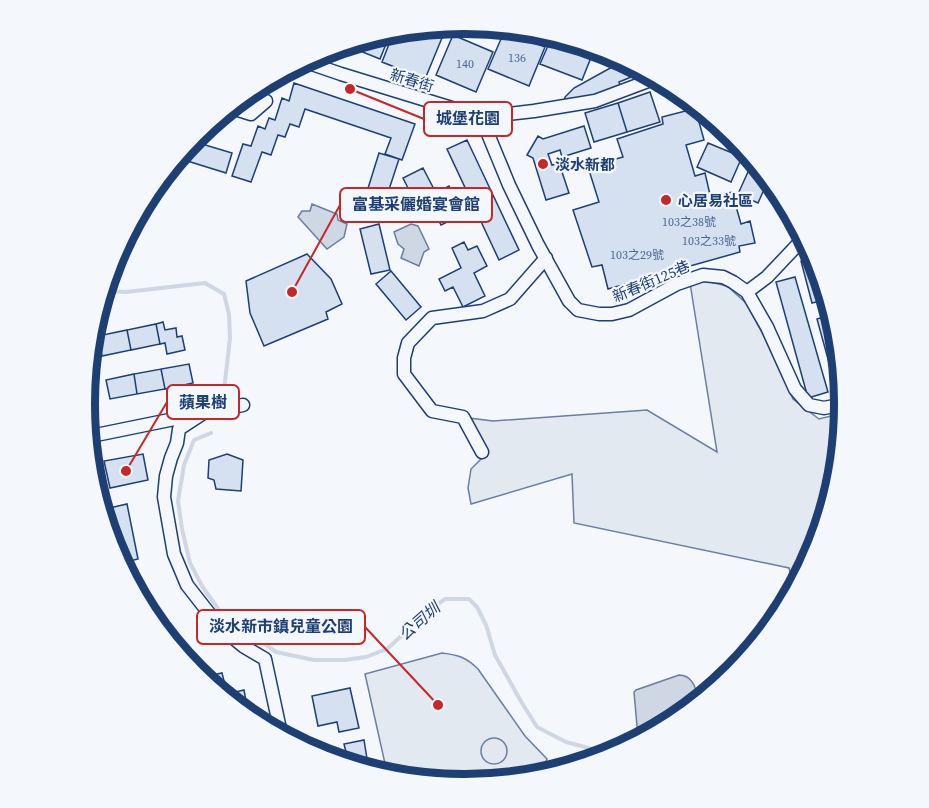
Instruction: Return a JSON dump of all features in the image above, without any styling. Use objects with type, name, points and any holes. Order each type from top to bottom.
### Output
[{"type":"street","name":"新春街","points":[[317,66],[482,117],[595,101],[645,82]]},
{"type":"street","points":[[240,111],[251,114],[266,101]]},
{"type":"street","name":"新春街125巷","points":[[482,117],[509,185],[569,301],[578,310],[587,313],[612,314],[629,310],[676,284],[704,275],[723,277],[747,292],[767,327],[795,389],[809,405],[824,408],[834,406]]},
{"type":"street","points":[[747,292],[767,277],[797,244]]},
{"type":"street","points":[[482,452],[464,417],[432,411],[404,374],[404,358],[408,344],[432,318],[483,311],[510,299],[546,258]]},
{"type":"street","points":[[97,435],[243,405]]},
{"type":"street","points":[[205,412],[179,429],[177,443],[166,476],[164,497],[174,554],[188,585],[219,626],[243,646],[265,659],[279,723]]},
{"type":"shaded area","points":[[312,204],[337,214],[338,220],[347,224],[344,237],[327,249],[298,217],[302,211],[310,211]]},
{"type":"shaded area","points":[[411,224],[418,226],[429,249],[424,252],[419,266],[401,258],[404,249],[398,244],[394,232]]},
{"type":"shaded area","points":[[706,281],[727,286],[746,303],[793,399],[819,419],[834,415],[831,452],[821,500],[806,545],[791,576],[789,568],[574,523],[572,474],[471,504],[468,488],[471,469],[486,454],[469,418],[493,421],[647,410],[717,452],[690,283]]},
{"type":"shaded area","points":[[442,653],[462,657],[478,669],[525,736],[547,759],[545,764],[489,773],[464,774],[440,773],[385,765],[365,674]]},
{"type":"shaded area","points":[[683,675],[692,682],[696,692],[670,711],[640,729],[637,726],[634,692]]},
{"type":"shaded area","points":[[494,738],[504,741],[507,751],[504,761],[494,764],[484,761],[481,751],[484,741]]},
{"type":"building","points":[[443,35],[425,79],[382,62],[390,43]]},
{"type":"building","points":[[453,35],[493,52],[476,92],[436,75]]},
{"type":"building","points":[[502,37],[530,41],[545,47],[529,86],[488,69]]},
{"type":"building","points":[[386,43],[380,59],[358,50]]},
{"type":"building","points":[[548,44],[591,57],[582,80],[540,64]]},
{"type":"building","points":[[613,66],[634,76],[619,82],[620,86],[591,97],[564,102],[565,97],[574,88]]},
{"type":"building","points":[[294,83],[415,124],[402,160],[385,154],[391,138],[305,109],[299,127],[290,124],[285,137],[278,135],[271,155],[262,152],[251,182],[232,176],[243,144],[251,146],[258,126],[265,129],[269,118],[275,120],[282,98],[289,101]]},
{"type":"building","points":[[650,92],[660,122],[627,132],[618,103]]},
{"type":"building","points":[[618,103],[627,132],[594,142],[585,113]]},
{"type":"building","name":"心居易社區","points":[[688,110],[698,118],[704,140],[686,145],[695,176],[705,173],[711,199],[732,192],[741,224],[750,221],[755,243],[739,246],[740,252],[608,289],[602,265],[592,267],[573,210],[599,202],[588,167],[623,157],[617,139],[663,124],[662,117]]},
{"type":"building","name":"淡水新都","points":[[584,126],[591,148],[562,157],[560,150],[548,154],[552,165],[559,163],[569,193],[546,200],[533,158],[527,155],[538,136],[543,139]]},
{"type":"building","points":[[467,140],[519,250],[499,260],[447,149]]},
{"type":"building","points":[[708,143],[737,155],[741,159],[731,182],[697,167]]},
{"type":"building","points":[[202,144],[232,153],[226,173],[186,161]]},
{"type":"building","points":[[379,153],[399,159],[379,220],[360,214]]},
{"type":"building","points":[[423,168],[436,193],[449,186],[459,206],[450,210],[454,219],[441,225],[429,202],[409,213],[402,200],[412,196],[403,178]]},
{"type":"building","points":[[749,169],[765,188],[758,203],[738,194]]},
{"type":"building","points":[[379,224],[390,270],[371,274],[360,229]]},
{"type":"building","points":[[464,242],[468,250],[477,246],[487,266],[474,273],[485,296],[463,307],[453,287],[445,291],[439,279],[461,268],[452,248]]},
{"type":"building","points":[[307,254],[331,279],[342,304],[326,312],[328,319],[264,346],[250,313],[246,281]]},
{"type":"building","points":[[805,260],[806,263],[819,301],[812,303],[801,261]]},
{"type":"building","points":[[391,271],[421,307],[406,320],[376,284]]},
{"type":"building","points":[[795,277],[828,392],[808,398],[776,282]]},
{"type":"building","points":[[823,317],[833,376],[817,319]]},
{"type":"building","points":[[163,322],[165,330],[176,328],[177,337],[182,336],[185,350],[167,354],[165,343],[160,344],[156,324]]},
{"type":"building","points":[[156,324],[160,344],[131,350],[127,330]]},
{"type":"building","points":[[127,330],[131,350],[102,356],[100,345],[101,335]]},
{"type":"building","points":[[189,364],[193,383],[165,389],[161,369]]},
{"type":"building","points":[[161,369],[165,389],[137,394],[134,374]]},
{"type":"building","points":[[134,374],[137,394],[110,399],[106,380]]},
{"type":"building","points":[[143,454],[148,480],[110,488],[104,461]]},
{"type":"building","points":[[227,454],[243,460],[241,491],[216,489],[214,480],[208,478],[209,460]]},
{"type":"building","points":[[127,504],[138,559],[130,561],[110,508]]},
{"type":"building","points":[[222,673],[225,685],[221,682],[213,675]]},
{"type":"building","points":[[350,688],[359,728],[339,732],[337,722],[318,726],[312,696]]},
{"type":"building","points":[[244,690],[246,701],[240,697],[234,692]]},
{"type":"building","points":[[364,740],[367,760],[347,754],[344,744]]},
{"type":"waterway","name":"公司圳","points":[[113,291],[126,292],[205,283],[224,294],[229,314],[230,338],[222,408]]},
{"type":"waterway","name":"公司圳","points":[[211,433],[194,440],[184,465],[178,501],[190,563],[202,586],[221,613],[276,652],[314,660],[345,660],[366,657],[387,649],[445,599],[469,599],[477,607],[486,625],[495,655],[537,727],[566,742],[594,750]]},
{"type":"place","name":"城堡花園","points":[[350,89]]},
{"type":"place","name":"淡水新都","points":[[543,164]]},
{"type":"place","name":"心居易社區","points":[[666,200]]},
{"type":"place","name":"富基采儷婚宴會館","points":[[292,292]]},
{"type":"place","name":"蘋果樹","points":[[126,471]]},
{"type":"place","name":"淡水新市鎮兒童公園","points":[[438,705]]}]
